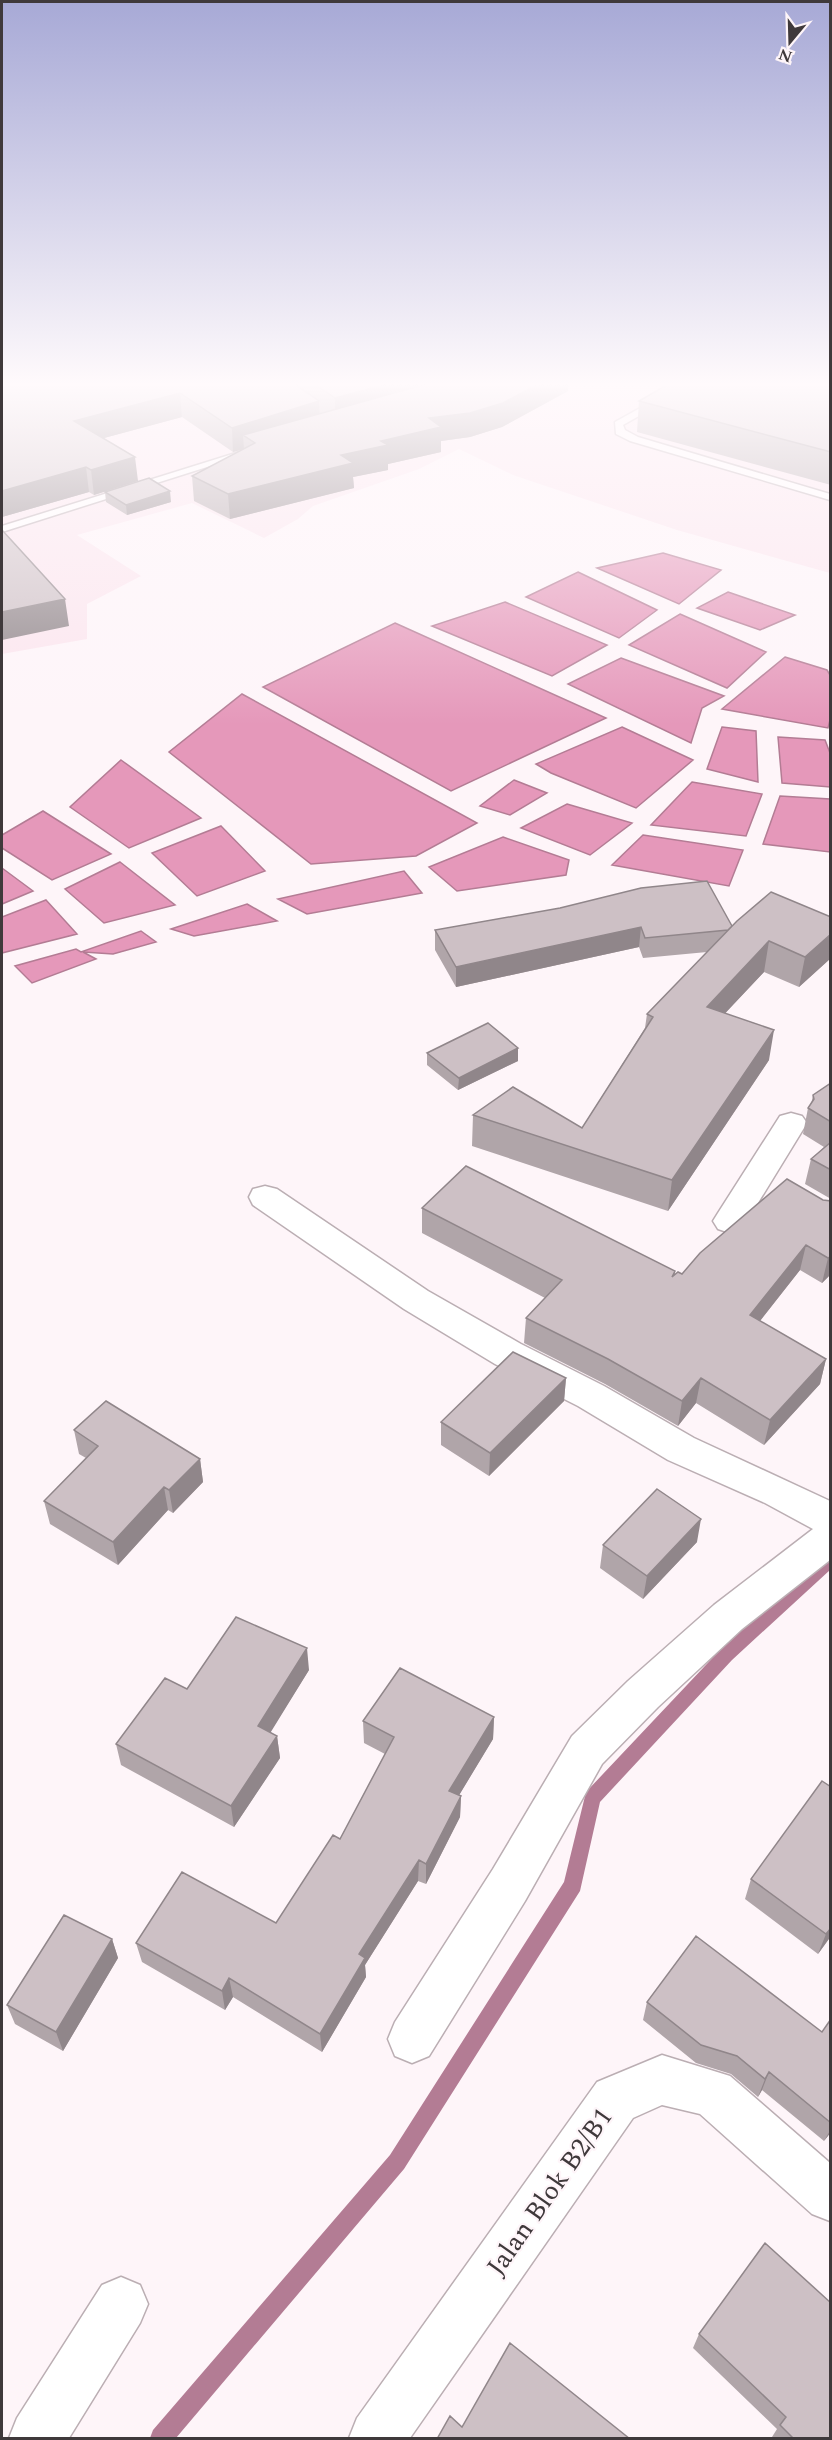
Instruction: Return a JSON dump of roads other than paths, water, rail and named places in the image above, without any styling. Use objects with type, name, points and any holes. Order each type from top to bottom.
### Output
[{"type":"street","points":[[730,1221],[791,1123]]},
{"type":"street","points":[[758,1174],[789,1191]]},
{"type":"street","points":[[265,1197],[416,1300],[508,1354],[591,1396],[681,1449],[778,1492],[831,1520]]},
{"type":"street","points":[[412,2039],[509,1885],[587,1750],[643,1694],[728,1617],[831,1538]]},
{"type":"street","name":"Jalan Blok B2/B1","points":[[377,2439],[615,2100],[662,2080],[713,2093],[831,2196]]},
{"type":"street","points":[[37,2439],[121,2304]]},
{"type":"lane","points":[[2,529],[106,497]]},
{"type":"waterway","points":[[161,2438],[397,2162],[573,1885],[592,1798],[726,1655],[830,1560]]}]
